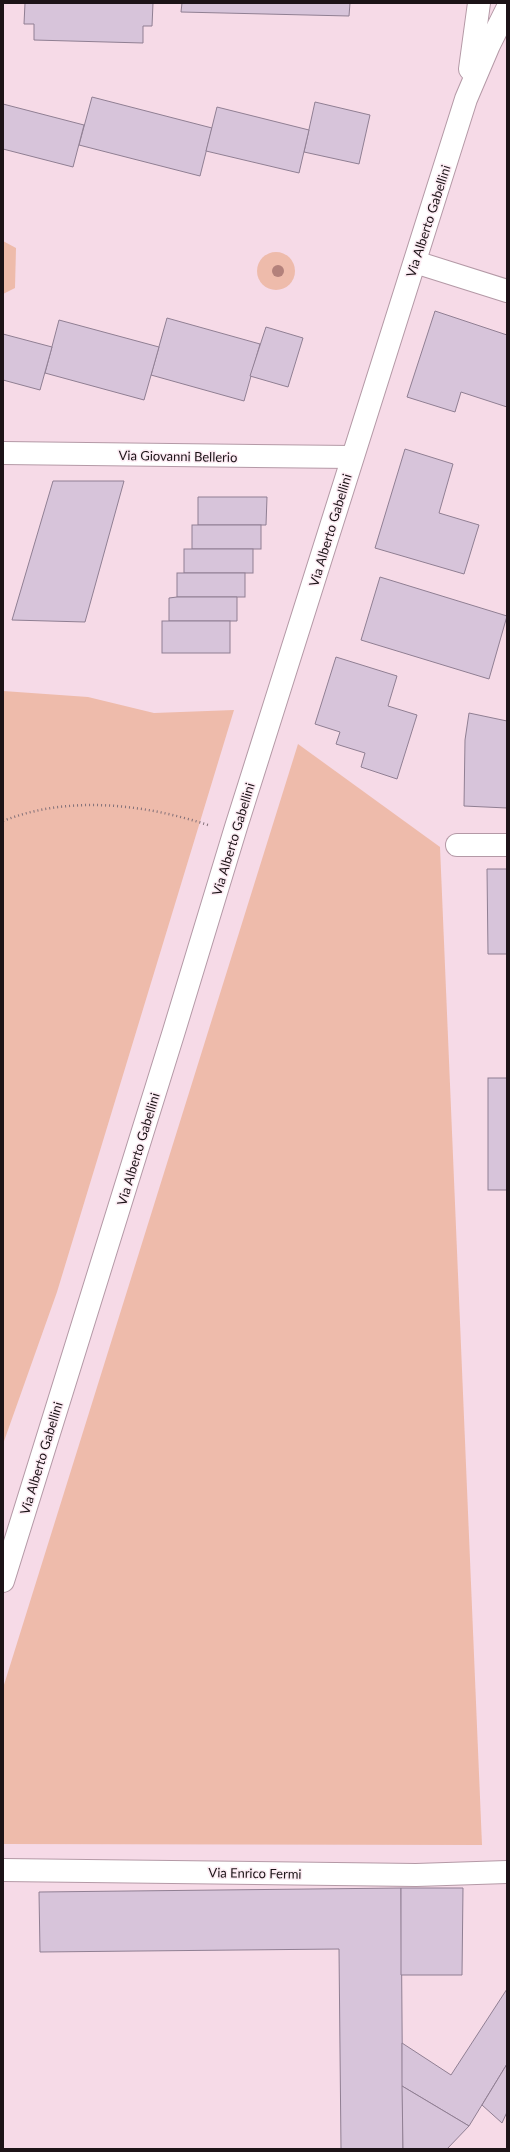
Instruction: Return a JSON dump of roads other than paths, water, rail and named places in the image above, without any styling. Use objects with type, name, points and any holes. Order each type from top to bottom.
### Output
[{"type":"street","name":"Via Alberto Gabellini","points":[[466,99],[479,3]]},
{"type":"street","name":"Via Alberto Gabellini","points":[[3,1581],[352,457],[466,99],[488,45],[507,9]]},
{"type":"street","points":[[415,262],[507,291]]},
{"type":"street","name":"Via Giovanni Bellerio","points":[[3,453],[352,457]]},
{"type":"street","points":[[457,845],[507,845]]},
{"type":"street","name":"Via Enrico Fermi","points":[[3,1870],[416,1875],[507,1872]]}]
